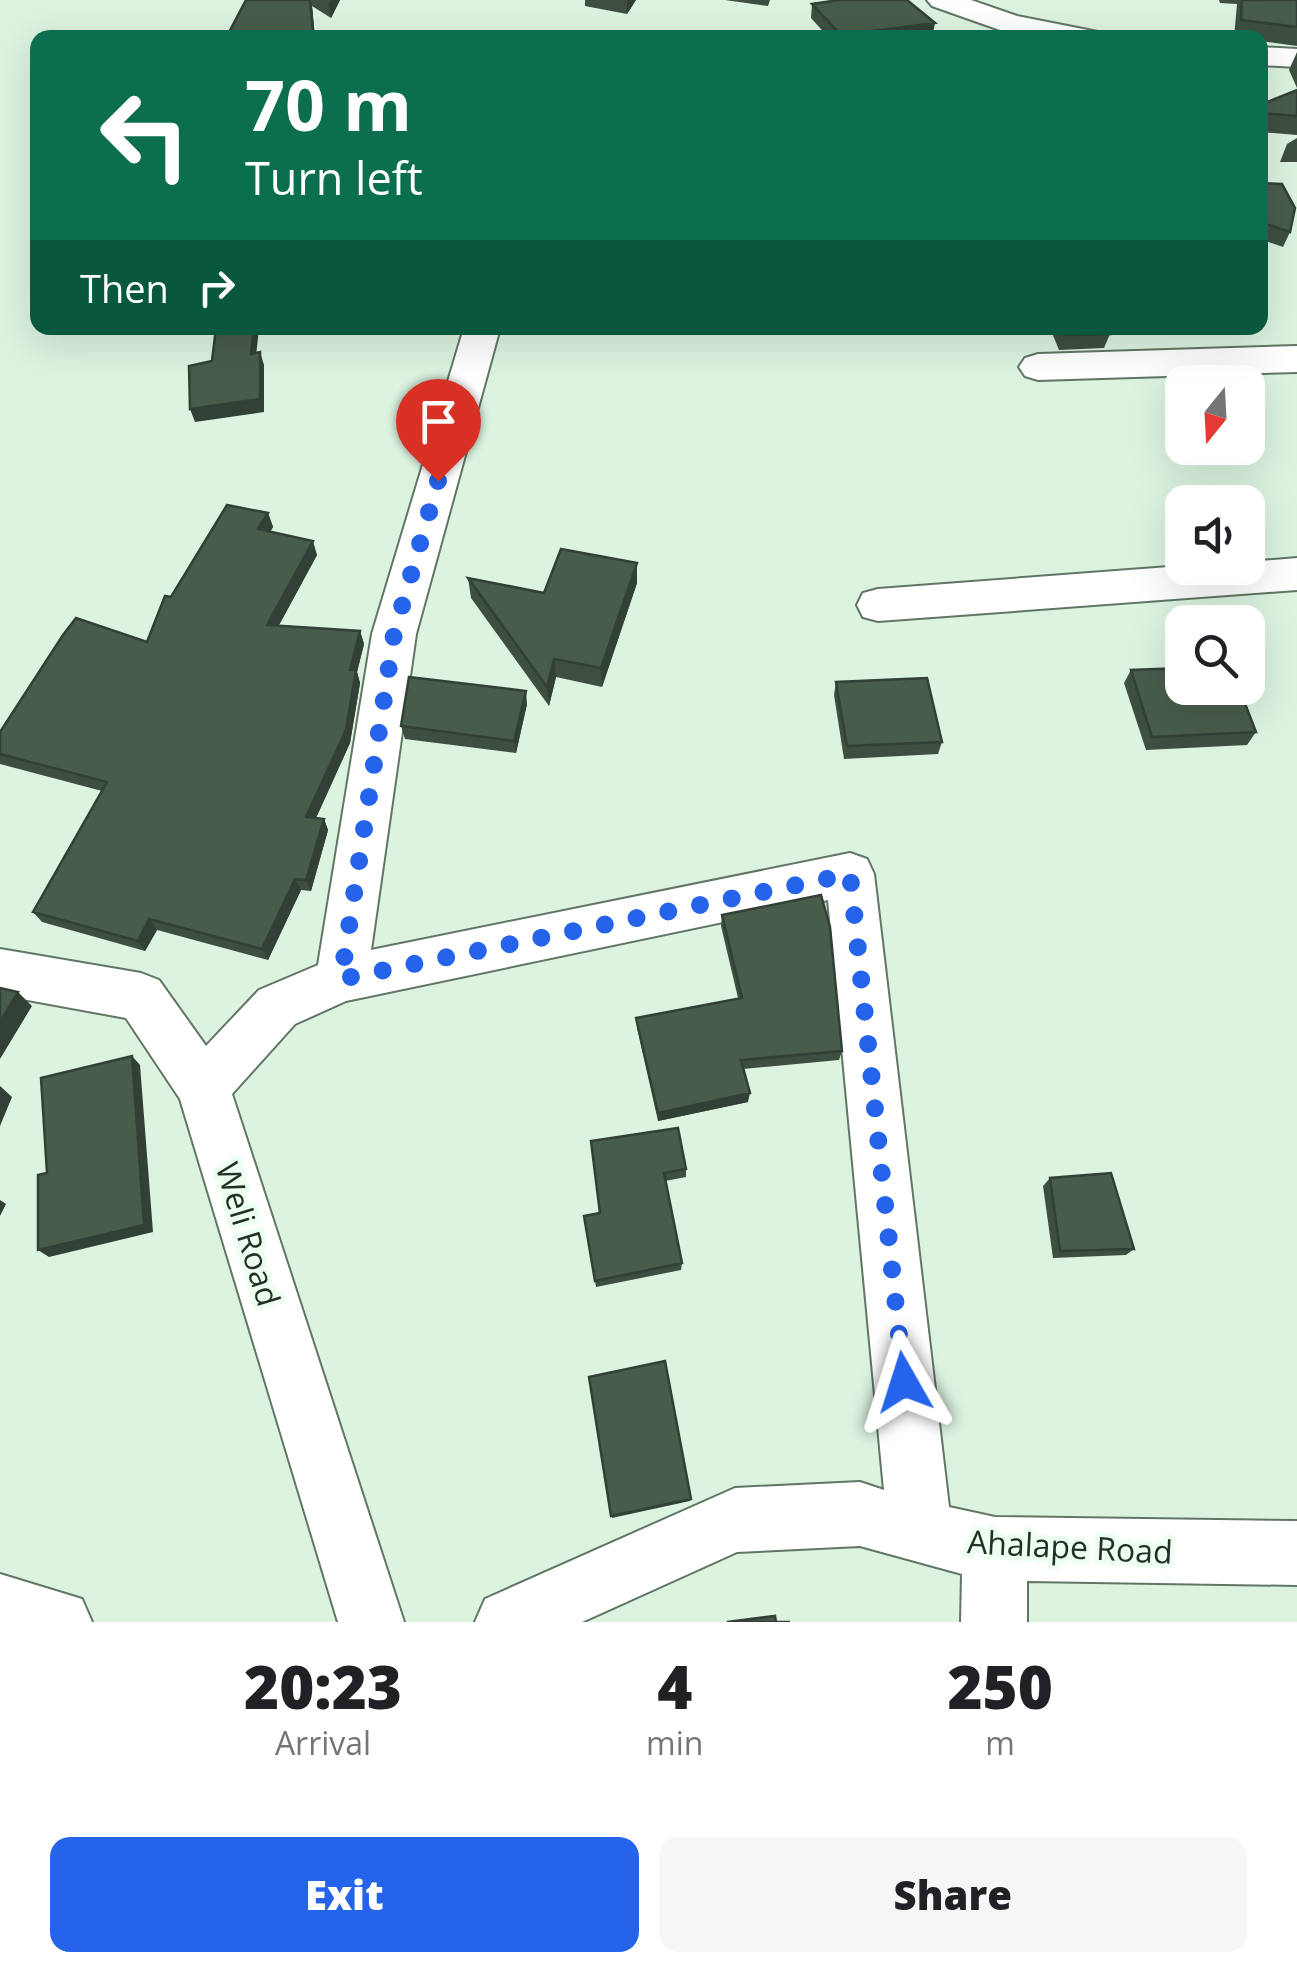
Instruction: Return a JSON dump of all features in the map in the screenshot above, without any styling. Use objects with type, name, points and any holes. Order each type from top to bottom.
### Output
[{"type":"street","points":[[942,0],[1011,24],[1045,30]]},
{"type":"street","points":[[1086,30],[1090,0]]},
{"type":"street","points":[[1268,56],[1297,58]]},
{"type":"street","points":[[341,979],[394,634],[480,335]]},
{"type":"street","points":[[1038,367],[1297,359]]},
{"type":"street","points":[[878,605],[1297,574]]},
{"type":"street","points":[[203,1087],[277,1008],[341,979],[850,874],[920,1534]]},
{"type":"street","name":"Weli Road","points":[[0,972],[141,997],[203,1087],[371,1622]]},
{"type":"street","name":"Ahalape Road","points":[[508,1622],[735,1520],[860,1514],[920,1534],[995,1549],[1297,1554]]},
{"type":"street","points":[[994,1622],[995,1549]]},
{"type":"street","points":[[0,1607],[59,1622]]},
{"type":"building","points":[[246,0],[310,0],[313,30],[230,30]]},
{"type":"building","points":[[907,0],[935,23],[880,30],[836,30],[812,4]]},
{"type":"building","points":[[1242,0],[1297,0],[1297,27],[1241,20]]},
{"type":"building","points":[[1297,90],[1297,116],[1268,114],[1268,102]]},
{"type":"building","points":[[1268,183],[1282,184],[1295,208],[1290,232],[1268,225]]},
{"type":"building","points":[[215,335],[253,335],[251,354],[260,352],[260,399],[190,409],[189,366],[212,361]]},
{"type":"building","points":[[227,505],[268,513],[258,529],[313,541],[267,625],[360,631],[350,670],[356,670],[346,730],[306,817],[324,819],[306,880],[295,879],[262,949],[149,919],[138,941],[33,912],[107,782],[0,754],[0,732],[76,618],[147,642],[165,596],[171,597]]},
{"type":"building","points":[[561,549],[637,563],[601,668],[554,659],[547,687],[468,578],[544,593]]},
{"type":"building","points":[[1165,669],[1165,705],[1246,705],[1256,732],[1152,737],[1131,670]]},
{"type":"building","points":[[409,677],[526,691],[514,741],[401,726]]},
{"type":"building","points":[[927,678],[942,742],[847,746],[836,682]]},
{"type":"building","points":[[821,895],[830,927],[842,1051],[741,1060],[750,1093],[658,1113],[636,1018],[742,998],[722,915]]},
{"type":"building","points":[[0,988],[18,992],[0,1022]]},
{"type":"building","points":[[132,1056],[144,1225],[38,1250],[38,1175],[47,1173],[41,1078]]},
{"type":"building","points":[[678,1128],[686,1169],[664,1173],[682,1263],[595,1281],[584,1216],[600,1213],[591,1141]]},
{"type":"building","points":[[1111,1173],[1134,1249],[1060,1251],[1050,1178]]},
{"type":"building","points":[[665,1361],[691,1499],[611,1516],[589,1377]]},
{"type":"building","points":[[775,1616],[776,1622],[727,1622]]},
{"type":"route","points":[[438,481],[394,634],[341,979],[850,874],[904,1382]]}]
